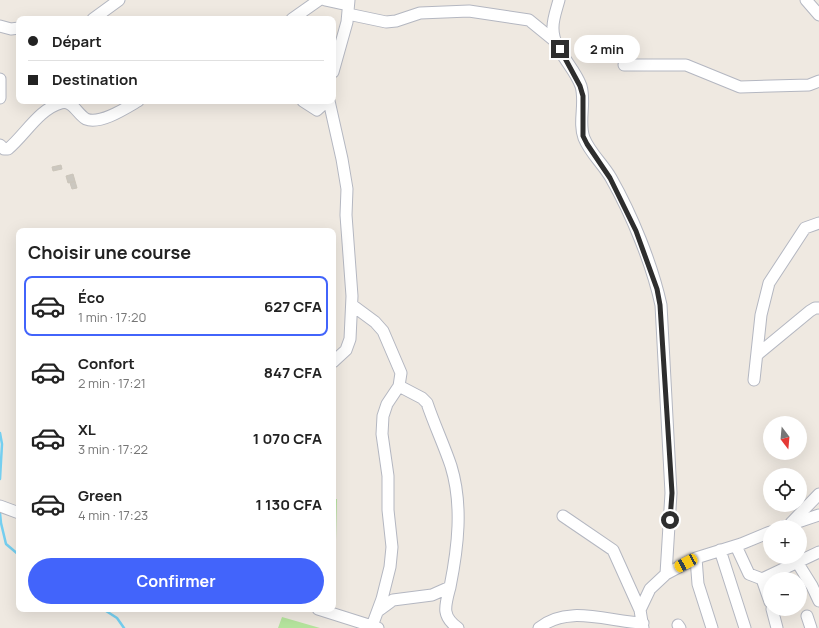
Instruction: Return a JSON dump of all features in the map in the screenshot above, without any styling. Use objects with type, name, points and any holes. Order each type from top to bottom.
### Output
[{"type":"street","points":[[99,16],[119,0]]},
{"type":"street","points":[[296,16],[319,0]]},
{"type":"street","points":[[327,0],[348,6],[373,20],[391,22],[420,13],[469,11],[528,20],[556,42]]},
{"type":"street","points":[[559,0],[553,25],[556,42],[580,86],[583,96],[583,136],[610,178],[636,231],[657,289],[660,305],[672,493],[666,574]]},
{"type":"street","points":[[806,0],[819,16]]},
{"type":"street","points":[[336,59],[348,6]]},
{"type":"street","points":[[0,26],[11,29],[16,28]]},
{"type":"street","points":[[624,65],[686,65],[740,86],[808,85],[819,81]]},
{"type":"street","points":[[0,79],[0,98]]},
{"type":"street","points":[[0,145],[4,149],[8,149],[39,117],[51,107],[58,104]]},
{"type":"street","points":[[69,104],[86,119],[96,119],[115,114],[133,104]]},
{"type":"street","points":[[308,104],[317,110],[324,104]]},
{"type":"street","points":[[329,104],[342,159],[347,189],[346,215],[352,305],[350,339],[346,350],[336,359]]},
{"type":"street","points":[[754,380],[761,315],[769,283],[805,228],[819,223]]},
{"type":"street","points":[[328,612],[376,627],[378,611],[390,567],[392,547],[388,510],[388,476],[382,434],[383,416],[387,404],[399,386],[400,373],[398,364],[383,331],[376,322],[352,305]]},
{"type":"street","points":[[758,354],[810,311],[815,308],[819,308]]},
{"type":"street","points":[[399,386],[422,398],[427,403],[454,477],[459,507],[456,554],[446,614],[449,622],[458,628]]},
{"type":"street","points":[[792,520],[819,494]]},
{"type":"street","points":[[0,506],[16,512]]},
{"type":"street","points":[[803,520],[819,515]]},
{"type":"street","points":[[539,628],[545,623],[573,615],[643,625],[640,610],[613,550],[563,516]]},
{"type":"street","points":[[640,610],[650,589],[666,574],[696,558],[736,546],[763,535]]},
{"type":"street","points":[[736,546],[749,574],[762,579],[792,564]]},
{"type":"street","points":[[720,550],[746,628]]},
{"type":"street","points":[[807,557],[819,552]]},
{"type":"street","points":[[696,558],[698,584],[712,628]]},
{"type":"street","points":[[797,564],[812,586],[819,601]]},
{"type":"street","points":[[378,611],[393,600],[432,595],[450,587]]},
{"type":"street","points":[[774,616],[777,628]]},
{"type":"street","points":[[807,616],[811,628]]},
{"type":"green space","points":[[336,499],[337,499],[336,540]]},
{"type":"green space","points":[[282,617],[320,628],[278,628]]},
{"type":"building","points":[[61,165],[62,169],[53,171],[52,167]]},
{"type":"building","points":[[73,174],[75,181],[68,183],[66,176]]},
{"type":"building","points":[[75,181],[77,188],[72,189],[70,183]]},
{"type":"waterway","points":[[0,433],[2,444],[0,479]]},
{"type":"waterway","points":[[0,513],[6,544],[16,552]]},
{"type":"waterway","points":[[108,612],[117,618],[124,628]]},
{"type":"route","points":[[560,49],[576,75],[583,96],[583,136],[615,187],[644,250],[657,289],[660,305],[672,493],[670,520]]}]
